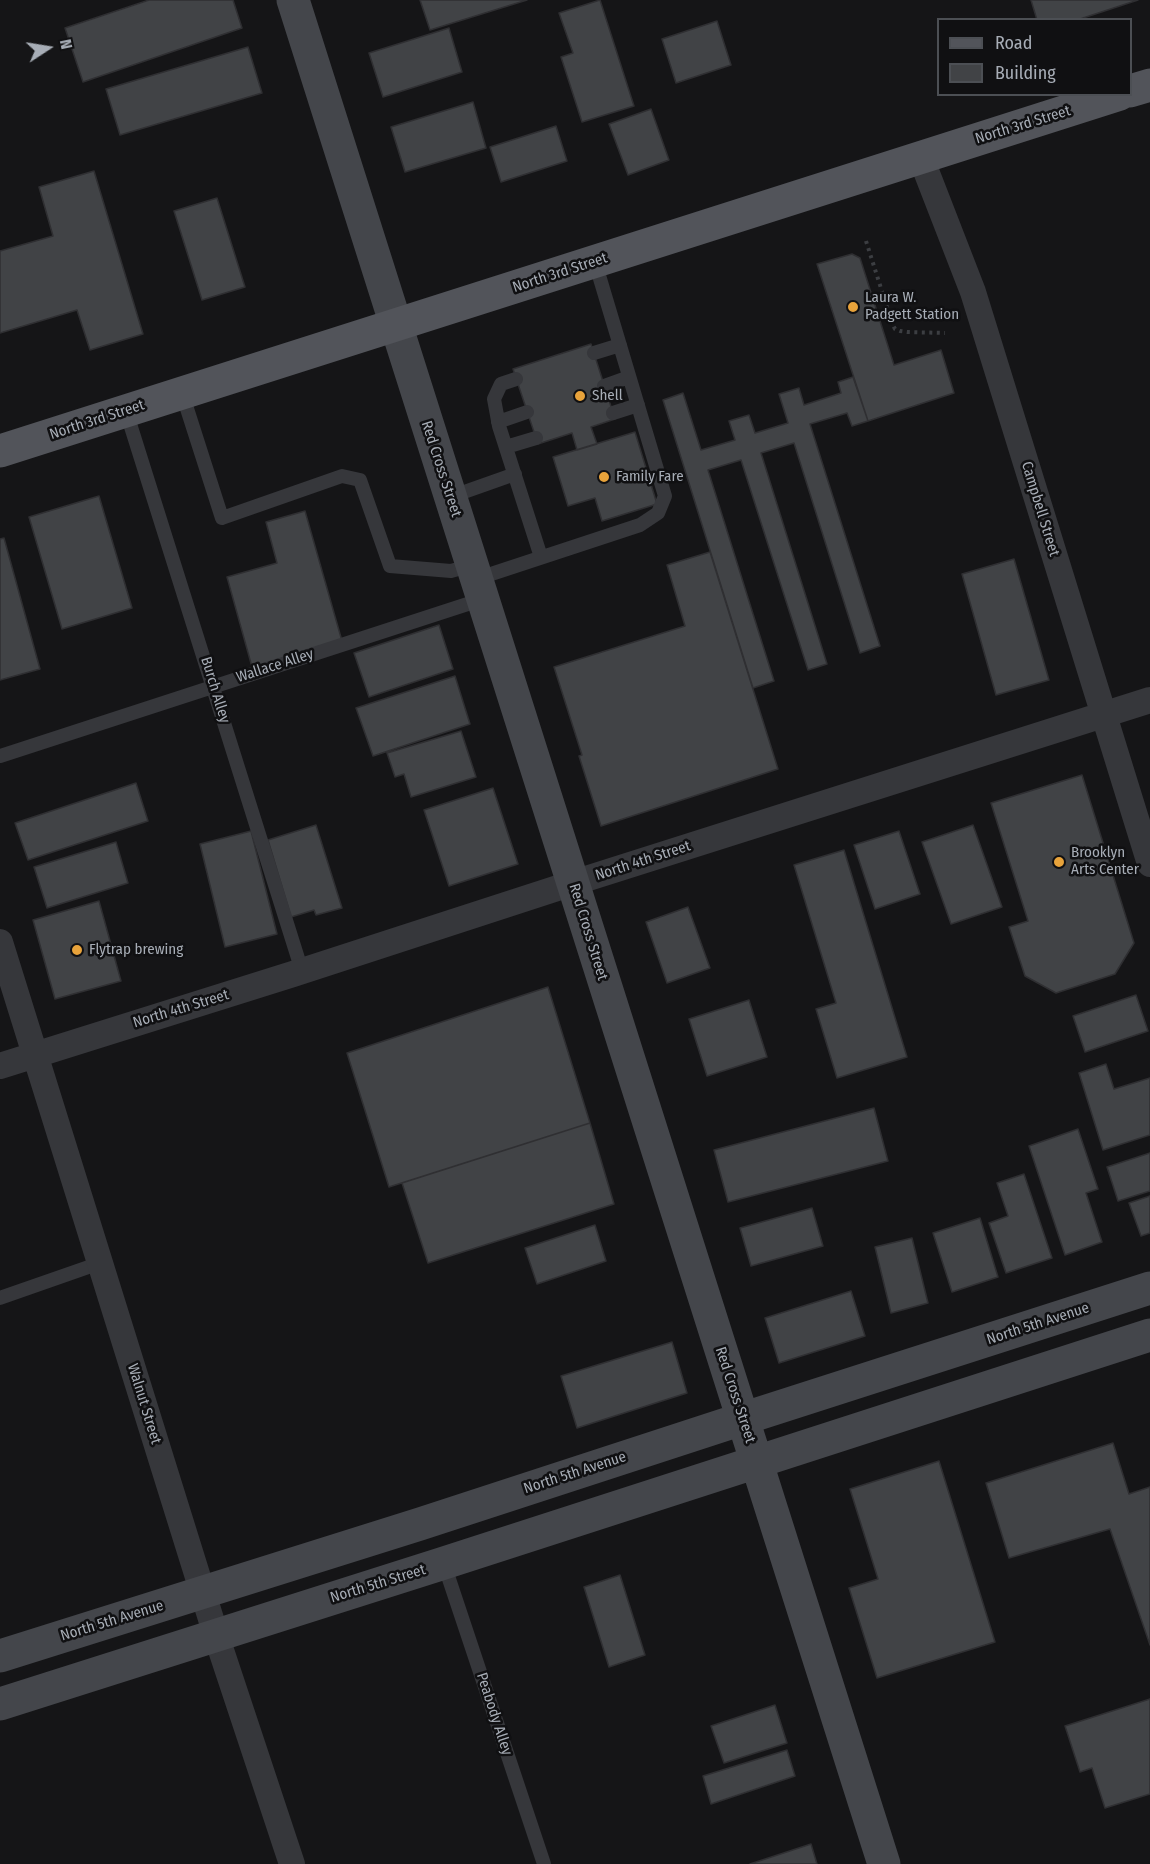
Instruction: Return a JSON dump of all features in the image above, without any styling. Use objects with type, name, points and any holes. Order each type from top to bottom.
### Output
[{"type":"main road","points":[[1132,91],[1150,85]]},
{"type":"main road","name":"North 3rd Street","points":[[0,451],[1114,96]]},
{"type":"street","name":"Red Cross Street","points":[[293,0],[884,1864]]},
{"type":"street","name":"Campbell Street","points":[[921,158],[973,292],[1150,864]]},
{"type":"street","name":"North 4th Street","points":[[0,1066],[1150,700]]},
{"type":"street","name":"Walnut Street","points":[[0,942],[216,1635],[292,1864]]},
{"type":"street","name":"North 5th Avenue","points":[[0,1656],[203,1593],[1150,1288]]},
{"type":"street","points":[[756,1462],[1150,1335]]},
{"type":"street","name":"North 5th Street","points":[[0,1704],[756,1462]]},
{"type":"lane","points":[[182,393],[222,518],[342,476],[360,480],[390,566],[451,571],[477,581],[640,525],[658,513],[665,496],[595,261]]},
{"type":"lane","points":[[594,354],[620,345]]},
{"type":"lane","points":[[604,386],[629,377]]},
{"type":"lane","points":[[516,379],[501,384],[494,399],[498,422],[541,558]]},
{"type":"lane","points":[[613,413],[638,405]]},
{"type":"lane","name":"Burch Alley","points":[[126,411],[302,971]]},
{"type":"lane","points":[[498,422],[527,412]]},
{"type":"lane","points":[[506,447],[536,438]]},
{"type":"lane","points":[[450,497],[515,474]]},
{"type":"lane","name":"Wallace Alley","points":[[0,756],[213,687],[477,581]]},
{"type":"lane","points":[[0,1298],[100,1263]]},
{"type":"lane","name":"Peabody Alley","points":[[444,1563],[544,1864]]},
{"type":"path","points":[[866,241],[891,323],[895,329],[900,332],[945,333]]},
{"type":"building","points":[[149,0],[233,0],[242,28],[83,82],[65,28]]},
{"type":"building","points":[[420,0],[527,0],[430,30]]},
{"type":"building","points":[[600,0],[634,106],[582,122],[561,57],[573,53],[559,13]]},
{"type":"building","points":[[1031,0],[1138,0],[1083,18],[1036,18]]},
{"type":"building","points":[[717,21],[731,65],[676,83],[662,39]]},
{"type":"building","points":[[449,28],[462,72],[383,97],[369,53]]},
{"type":"building","points":[[248,47],[262,93],[120,135],[106,89]]},
{"type":"building","points":[[473,102],[486,148],[405,172],[391,127]]},
{"type":"building","points":[[651,109],[669,160],[628,175],[609,124]]},
{"type":"building","points":[[556,126],[567,161],[501,182],[490,147]]},
{"type":"building","points":[[94,171],[143,334],[90,350],[77,310],[0,333],[0,251],[53,236],[39,187]]},
{"type":"building","points":[[217,198],[245,287],[202,300],[174,211]]},
{"type":"building","name":"Laura W. Padgett Station","points":[[852,254],[860,258],[894,365],[941,350],[954,393],[868,421],[817,264]]},
{"type":"building","points":[[591,344],[615,419],[591,427],[597,444],[577,450],[572,433],[538,444],[513,369]]},
{"type":"building","points":[[853,377],[868,421],[852,426],[847,413],[810,424],[880,646],[860,653],[794,443],[761,453],[827,664],[808,670],[741,460],[708,470],[774,681],[753,688],[663,400],[683,393],[701,450],[735,440],[729,421],[749,415],[755,433],[788,423],[779,394],[799,388],[804,405],[841,393],[838,382]]},
{"type":"building","name":"Family Fare","points":[[635,432],[657,504],[602,521],[595,498],[568,506],[553,457]]},
{"type":"building","points":[[99,496],[132,608],[62,629],[29,517]]},
{"type":"building","points":[[305,511],[342,641],[252,667],[227,577],[277,563],[266,522]]},
{"type":"building","points":[[4,538],[40,669],[0,680],[0,539]]},
{"type":"building","points":[[710,552],[778,769],[601,826],[579,756],[582,755],[554,667],[685,626],[667,565]]},
{"type":"building","points":[[1014,559],[1049,680],[996,695],[962,574]]},
{"type":"building","points":[[439,625],[453,669],[369,697],[354,653]]},
{"type":"building","points":[[455,676],[470,724],[373,756],[356,708]]},
{"type":"building","points":[[461,731],[476,777],[411,797],[404,774],[395,777],[387,753]]},
{"type":"building","name":"Brooklyn Arts Center","points":[[1082,775],[1134,943],[1115,974],[1056,993],[1025,976],[1009,927],[1028,921],[991,803]]},
{"type":"building","points":[[136,783],[148,821],[28,860],[15,823]]},
{"type":"building","points":[[493,788],[518,864],[449,886],[424,810]]},
{"type":"building","points":[[316,825],[342,908],[316,915],[314,910],[291,917],[268,840]]},
{"type":"building","points":[[973,825],[1002,907],[951,924],[922,842]]},
{"type":"building","points":[[251,831],[277,934],[225,947],[200,844]]},
{"type":"building","points":[[899,831],[920,894],[875,909],[854,845]]},
{"type":"building","points":[[116,842],[128,883],[47,908],[34,867]]},
{"type":"building","points":[[844,850],[907,1057],[837,1078],[816,1009],[836,1003],[794,865]]},
{"type":"building","name":"Flytrap brewing","points":[[99,901],[121,981],[55,999],[33,920]]},
{"type":"building","points":[[688,907],[710,968],[667,983],[646,922]]},
{"type":"building","points":[[548,987],[590,1123],[389,1187],[347,1053]]},
{"type":"building","points":[[1136,995],[1148,1031],[1085,1052],[1073,1016]]},
{"type":"building","points":[[749,1000],[767,1057],[707,1076],[689,1019]]},
{"type":"building","points":[[1106,1064],[1114,1089],[1150,1078],[1150,1135],[1103,1150],[1079,1073]]},
{"type":"building","points":[[874,1108],[888,1161],[728,1202],[714,1150]]},
{"type":"building","points":[[590,1123],[614,1204],[428,1263],[402,1183]]},
{"type":"building","points":[[1078,1129],[1098,1189],[1086,1193],[1102,1242],[1065,1255],[1029,1146]]},
{"type":"building","points":[[1150,1153],[1150,1191],[1118,1201],[1107,1167]]},
{"type":"building","points":[[1024,1174],[1052,1258],[1006,1273],[989,1223],[1008,1216],[997,1183]]},
{"type":"building","points":[[1150,1196],[1150,1233],[1141,1236],[1129,1203]]},
{"type":"building","points":[[812,1208],[823,1246],[751,1266],[740,1228]]},
{"type":"building","points":[[980,1218],[998,1277],[952,1292],[933,1233]]},
{"type":"building","points":[[595,1225],[606,1261],[537,1284],[525,1248]]},
{"type":"building","points":[[912,1238],[928,1303],[891,1313],[875,1247]]},
{"type":"building","points":[[851,1291],[865,1336],[779,1363],[765,1318]]},
{"type":"building","points":[[672,1342],[687,1393],[577,1428],[561,1376]]},
{"type":"building","points":[[1113,1443],[1129,1494],[1150,1487],[1150,1645],[1110,1529],[1009,1558],[986,1483]]},
{"type":"building","points":[[939,1461],[995,1642],[877,1678],[849,1588],[878,1579],[850,1489]]},
{"type":"building","points":[[620,1575],[645,1655],[609,1667],[584,1587]]},
{"type":"building","points":[[1150,1699],[1150,1794],[1105,1808],[1092,1768],[1080,1772],[1065,1726]]},
{"type":"building","points":[[775,1705],[787,1743],[724,1763],[711,1726]]},
{"type":"building","points":[[787,1750],[795,1776],[711,1804],[703,1776]]},
{"type":"building","points":[[811,1844],[817,1864],[750,1864]]},
{"type":"place","name":"Laura W. Padgett Station","points":[[853,307]]},
{"type":"place","name":"Shell","points":[[580,396]]},
{"type":"place","name":"Family Fare","points":[[604,477]]},
{"type":"place","name":"Brooklyn Arts Center","points":[[1059,862]]},
{"type":"place","name":"Flytrap brewing","points":[[77,950]]}]
